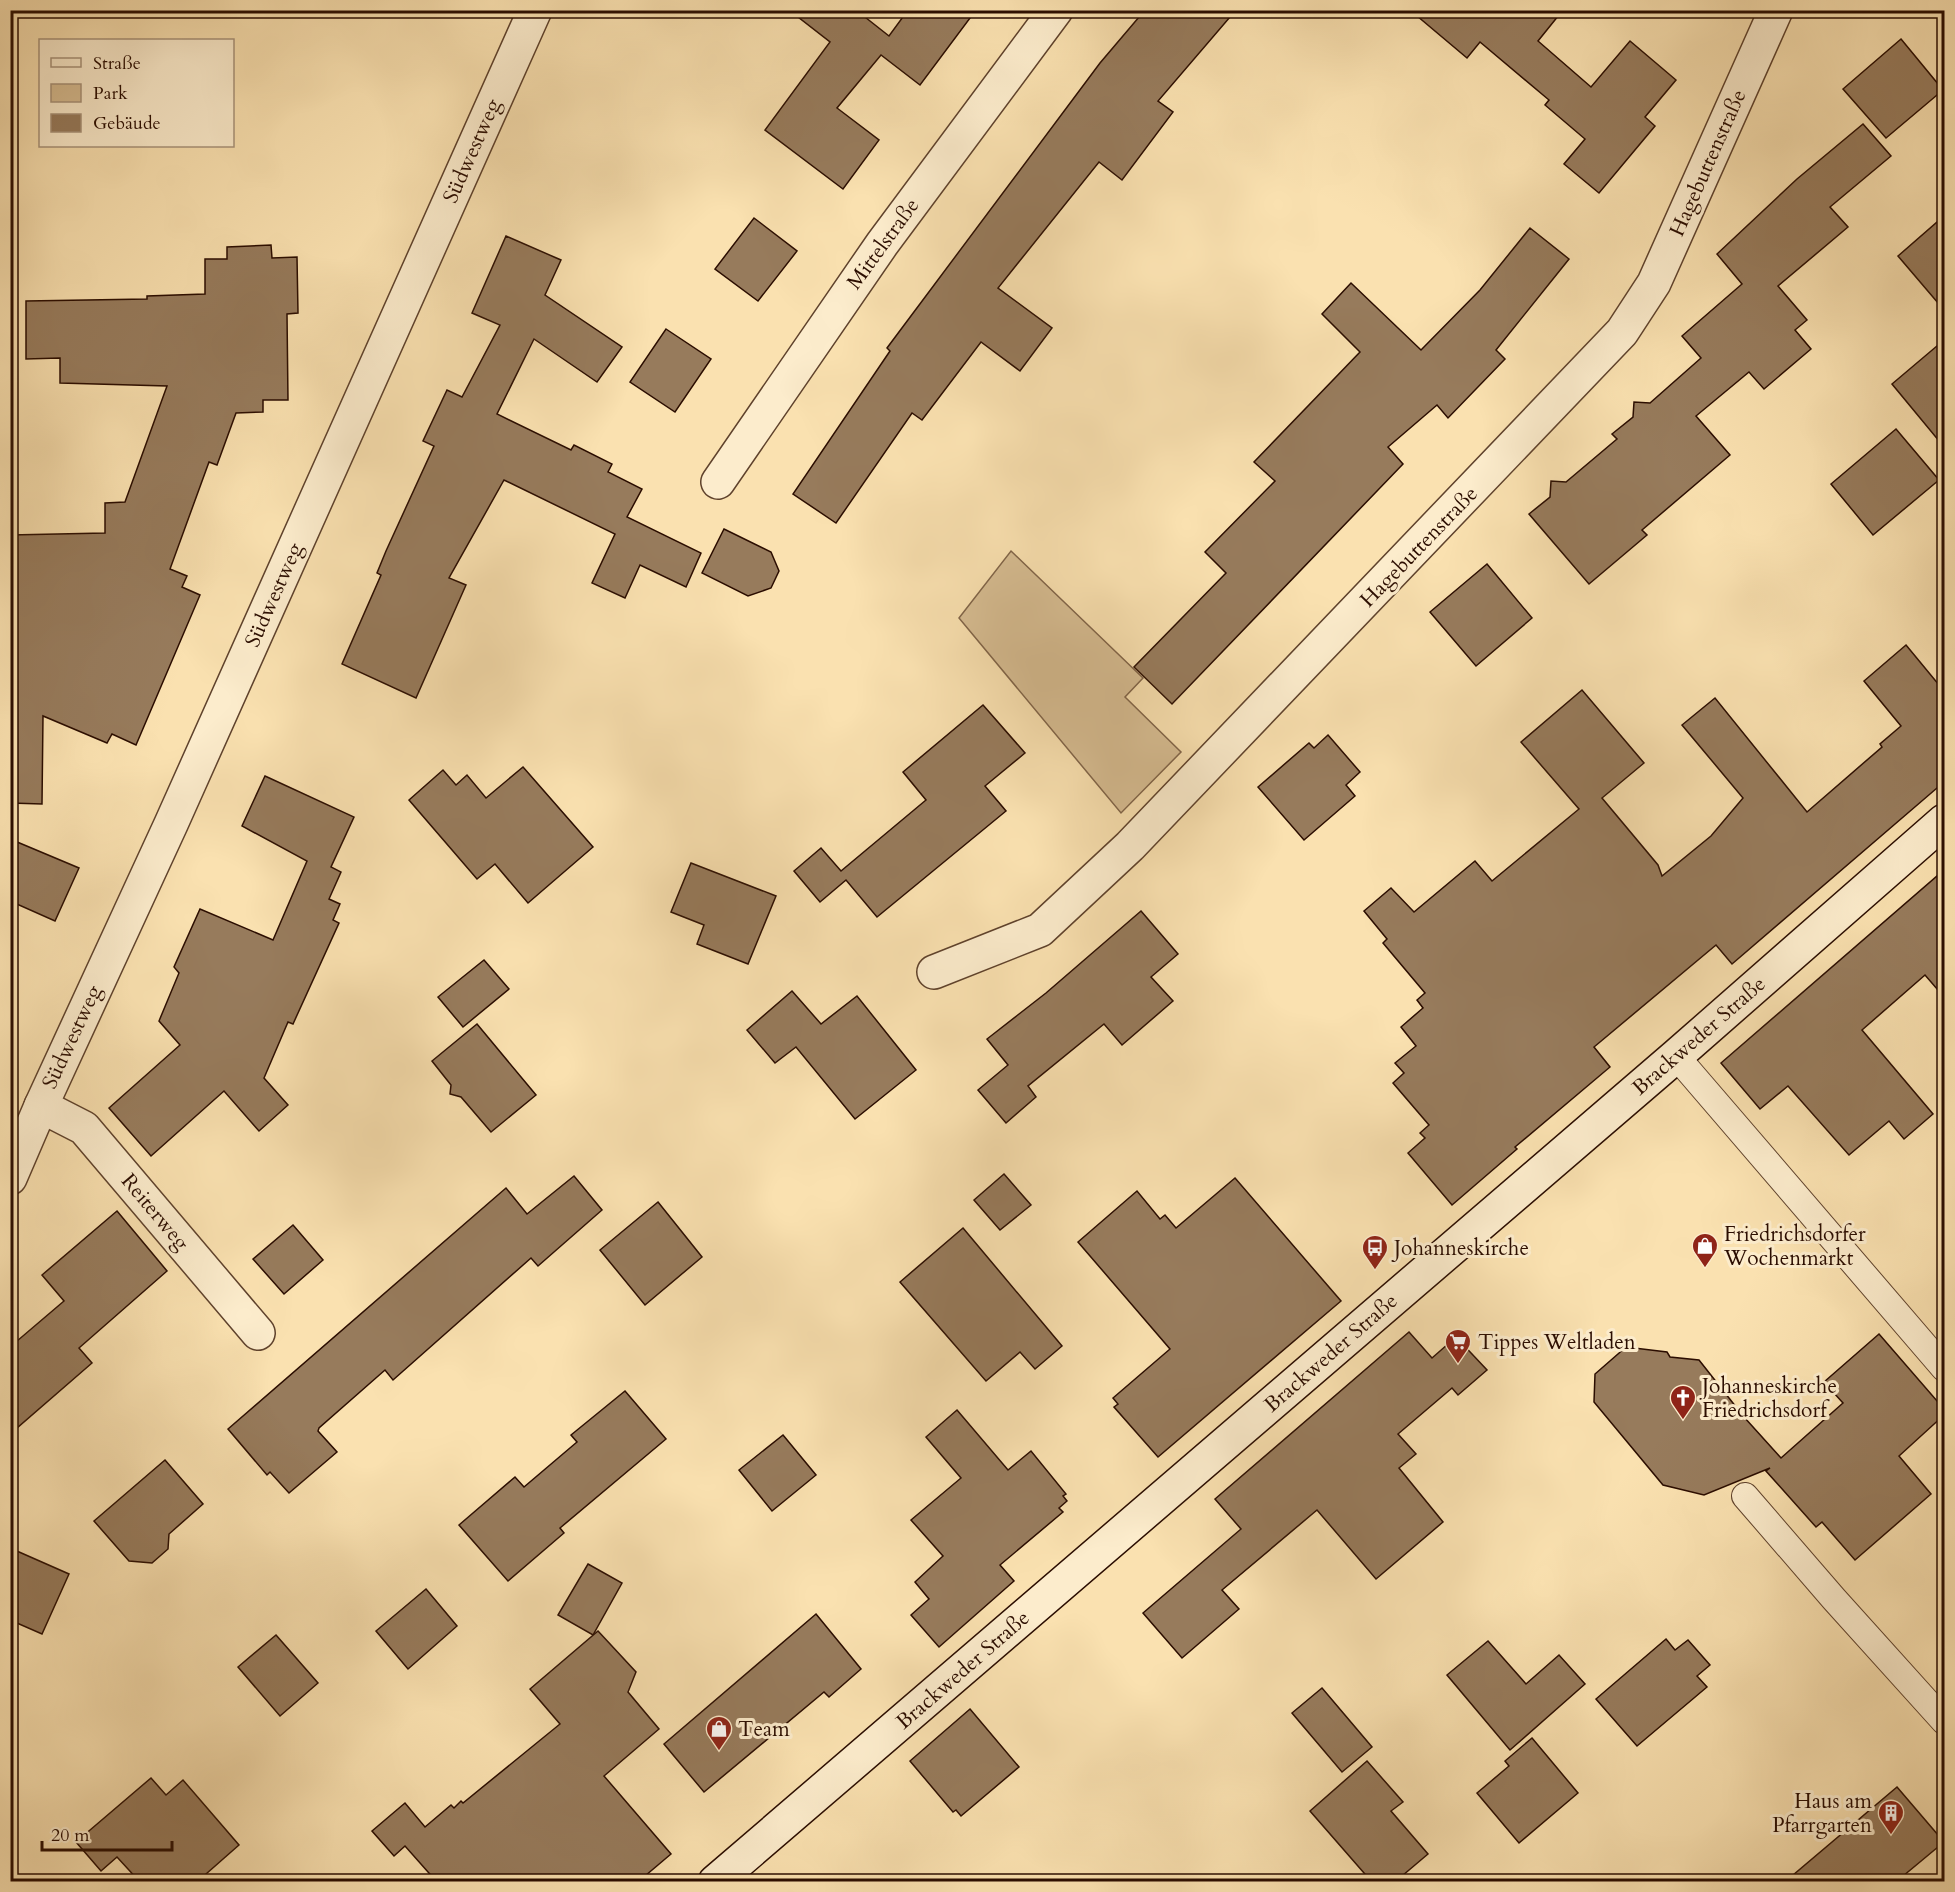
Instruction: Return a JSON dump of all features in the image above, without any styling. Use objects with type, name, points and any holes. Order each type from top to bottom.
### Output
[{"type":"street","name":"Südwestweg","points":[[10,1178],[535,10]]},
{"type":"street","name":"Mittelstraße","points":[[718,482],[882,244],[1056,10]]},
{"type":"street","name":"Hagebuttenstraße","points":[[934,972],[1040,930],[1130,846],[1622,332],[1654,283],[1776,10]]},
{"type":"street","name":"Brackweder Straße","points":[[715,1881],[1676,1056],[1944,821]]},
{"type":"street","name":"Reiterweg","points":[[41,1106],[84,1128],[258,1333]]},
{"type":"lane","points":[[1676,1056],[1944,1368]]},
{"type":"lane","points":[[1745,1496],[1944,1721]]},
{"type":"green space","points":[[1011,551],[1143,678],[1125,697],[1181,752],[1121,813],[959,618]]},
{"type":"building","points":[[789,10],[856,10],[889,36],[908,10],[976,10],[920,85],[881,55],[837,108],[879,140],[843,189],[765,130],[830,42]]},
{"type":"building","points":[[1145,10],[1236,10],[1158,101],[1173,112],[1122,180],[1099,162],[998,288],[1052,328],[1020,371],[981,342],[922,420],[912,413],[836,523],[793,494],[890,351],[887,348],[1100,63]]},
{"type":"building","points":[[1410,10],[1563,10],[1538,41],[1591,87],[1630,41],[1676,80],[1645,117],[1655,126],[1599,193],[1564,164],[1585,139],[1545,105],[1549,100],[1480,42],[1467,58]]},
{"type":"building","points":[[1901,39],[1943,90],[1886,138],[1843,89]]},
{"type":"building","points":[[1863,124],[1891,156],[1830,207],[1848,227],[1778,286],[1807,320],[1795,330],[1811,349],[1764,389],[1749,372],[1696,416],[1730,455],[1642,530],[1647,535],[1589,584],[1529,514],[1550,497],[1551,481],[1566,482],[1617,439],[1612,434],[1633,417],[1634,402],[1650,403],[1701,358],[1682,336],[1742,284],[1717,254],[1797,179]]},
{"type":"building","points":[[1944,216],[1944,310],[1898,256]]},
{"type":"building","points":[[754,218],[797,251],[758,301],[715,269]]},
{"type":"building","points":[[1530,228],[1569,259],[1496,350],[1505,359],[1448,418],[1437,405],[1388,447],[1403,464],[1172,704],[1134,667],[1226,573],[1205,552],[1275,481],[1254,462],[1360,352],[1322,314],[1351,283],[1421,350],[1480,290]]},
{"type":"building","points":[[506,236],[561,260],[545,295],[622,347],[597,382],[534,339],[497,414],[571,450],[574,445],[612,464],[608,472],[642,489],[627,517],[701,553],[686,587],[640,565],[625,598],[592,583],[615,534],[504,480],[449,578],[466,585],[416,698],[342,664],[381,575],[377,573],[386,551],[434,446],[423,441],[447,390],[462,397],[500,325],[472,313]]},
{"type":"building","points":[[271,245],[272,258],[297,257],[298,313],[287,314],[288,400],[263,400],[263,412],[236,413],[217,465],[209,462],[170,569],[187,576],[182,587],[200,595],[136,745],[112,734],[107,743],[43,716],[42,804],[10,803],[10,535],[105,533],[105,503],[125,502],[167,386],[60,383],[60,358],[26,359],[26,301],[147,299],[147,296],[205,294],[205,259],[227,259],[227,247]]},
{"type":"building","points":[[666,329],[711,359],[675,412],[630,382]]},
{"type":"building","points":[[1944,340],[1944,447],[1892,384]]},
{"type":"building","points":[[1896,429],[1939,480],[1873,535],[1831,484]]},
{"type":"building","points":[[724,529],[771,552],[779,571],[771,588],[748,596],[702,573]]},
{"type":"building","points":[[1487,564],[1532,618],[1476,666],[1430,612]]},
{"type":"building","points":[[1906,645],[1944,691],[1944,782],[1732,964],[1716,945],[1594,1047],[1610,1067],[1515,1147],[1517,1149],[1452,1205],[1408,1153],[1425,1138],[1420,1133],[1429,1125],[1393,1083],[1404,1073],[1395,1063],[1416,1046],[1401,1027],[1423,1008],[1417,1000],[1425,993],[1383,943],[1387,939],[1364,911],[1391,888],[1414,912],[1475,861],[1492,881],[1579,809],[1521,742],[1582,690],[1644,763],[1602,798],[1658,865],[1662,876],[1711,836],[1743,798],[1682,725],[1715,698],[1807,812],[1882,747],[1880,744],[1901,726],[1864,681]]},
{"type":"building","points":[[983,705],[1025,753],[985,786],[1006,811],[877,917],[846,880],[820,902],[794,871],[821,848],[841,871],[926,800],[903,772]]},
{"type":"building","points":[[1328,735],[1360,772],[1346,785],[1355,796],[1304,840],[1258,787],[1309,743],[1314,748]]},
{"type":"building","points":[[523,767],[593,847],[528,903],[495,864],[477,879],[409,800],[443,770],[456,785],[467,775],[486,798]]},
{"type":"building","points":[[265,776],[354,817],[331,867],[341,872],[329,899],[340,904],[333,920],[339,923],[293,1024],[288,1022],[264,1078],[288,1105],[259,1131],[224,1091],[151,1156],[109,1108],[180,1045],[159,1021],[179,973],[174,967],[200,909],[273,940],[307,861],[242,826]]},
{"type":"building","points":[[10,839],[79,868],[55,921],[10,901]]},
{"type":"building","points":[[691,863],[776,896],[748,964],[697,944],[704,925],[671,912]]},
{"type":"building","points":[[1944,870],[1944,997],[1925,975],[1862,1030],[1933,1114],[1904,1139],[1889,1121],[1849,1155],[1788,1086],[1760,1109],[1721,1063]]},
{"type":"building","points":[[1141,911],[1178,954],[1151,977],[1173,1001],[1122,1045],[1104,1024],[1028,1086],[1036,1097],[1006,1123],[978,1090],[1008,1065],[987,1039],[1046,993]]},
{"type":"building","points":[[484,960],[509,989],[463,1027],[438,997]]},
{"type":"building","points":[[792,991],[821,1024],[857,996],[916,1070],[855,1119],[796,1047],[775,1063],[747,1030]]},
{"type":"building","points":[[477,1024],[536,1095],[491,1132],[461,1097],[450,1094],[451,1085],[432,1061]]},
{"type":"building","points":[[1004,1174],[1031,1205],[1000,1230],[974,1200]]},
{"type":"building","points":[[574,1176],[602,1210],[538,1266],[531,1258],[393,1380],[385,1370],[319,1428],[318,1431],[337,1452],[289,1493],[270,1472],[267,1475],[228,1429],[506,1188],[527,1214]]},
{"type":"building","points":[[1235,1178],[1341,1301],[1158,1457],[1114,1407],[1118,1404],[1113,1398],[1170,1349],[1078,1242],[1137,1191],[1160,1219],[1165,1215],[1176,1228]]},
{"type":"building","points":[[658,1202],[702,1257],[645,1305],[600,1250]]},
{"type":"building","points":[[117,1211],[167,1271],[79,1348],[92,1363],[10,1434],[10,1347],[64,1301],[42,1275]]},
{"type":"building","points":[[293,1225],[323,1260],[284,1294],[253,1259]]},
{"type":"building","points":[[963,1228],[1062,1346],[1035,1369],[1020,1352],[986,1381],[900,1282]]},
{"type":"building","points":[[1409,1332],[1432,1358],[1456,1337],[1487,1370],[1458,1395],[1452,1388],[1398,1434],[1416,1454],[1399,1468],[1443,1522],[1376,1579],[1317,1510],[1222,1590],[1239,1609],[1182,1658],[1143,1613],[1241,1529],[1215,1499]]},
{"type":"building","points":[[1879,1334],[1944,1409],[1944,1415],[1899,1456],[1931,1494],[1855,1560],[1822,1522],[1816,1527],[1766,1471],[1770,1468],[1704,1495],[1663,1485],[1594,1402],[1595,1374],[1626,1347],[1667,1352],[1670,1357],[1699,1360],[1744,1417],[1781,1458],[1843,1403],[1824,1382]]},
{"type":"building","points":[[625,1391],[666,1439],[560,1528],[564,1533],[508,1581],[459,1525],[515,1477],[524,1487],[577,1442],[571,1435]]},
{"type":"building","points":[[957,1410],[1008,1470],[1031,1451],[1066,1494],[1063,1496],[1067,1501],[1059,1508],[1063,1512],[1000,1565],[1014,1581],[939,1647],[911,1615],[929,1599],[915,1582],[943,1556],[911,1520],[961,1478],[926,1437]]},
{"type":"building","points":[[783,1435],[816,1475],[772,1511],[739,1470]]},
{"type":"building","points":[[165,1460],[203,1504],[169,1534],[168,1549],[152,1563],[129,1561],[94,1521]]},
{"type":"building","points":[[10,1548],[69,1574],[42,1634],[10,1620]]},
{"type":"building","points":[[588,1564],[622,1583],[593,1635],[558,1615]]},
{"type":"building","points":[[426,1589],[457,1626],[408,1669],[376,1631]]},
{"type":"building","points":[[816,1614],[861,1669],[829,1697],[824,1692],[704,1792],[664,1744]]},
{"type":"building","points":[[598,1631],[636,1672],[628,1692],[659,1729],[604,1776],[671,1854],[639,1881],[436,1881],[405,1846],[394,1856],[372,1831],[405,1803],[425,1827],[451,1805],[454,1808],[461,1801],[463,1803],[560,1724],[530,1689]]},
{"type":"building","points":[[276,1635],[318,1683],[280,1716],[238,1667]]},
{"type":"building","points":[[1666,1639],[1675,1650],[1688,1640],[1710,1665],[1697,1676],[1707,1687],[1637,1746],[1596,1699]]},
{"type":"building","points":[[1488,1641],[1526,1684],[1559,1655],[1585,1684],[1510,1750],[1447,1675]]},
{"type":"building","points":[[1322,1688],[1372,1747],[1342,1772],[1292,1713]]},
{"type":"building","points":[[970,1709],[1019,1767],[961,1816],[956,1810],[953,1812],[910,1761]]},
{"type":"building","points":[[1532,1738],[1578,1793],[1519,1843],[1477,1793],[1509,1766],[1505,1761]]},
{"type":"building","points":[[1367,1761],[1403,1802],[1391,1811],[1428,1854],[1396,1881],[1371,1881],[1310,1811]]},
{"type":"building","points":[[151,1778],[166,1795],[183,1780],[239,1845],[198,1881],[139,1881],[117,1857],[101,1871],[76,1842]]},
{"type":"building","name":"Haus am Pfarrgarten","points":[[1897,1787],[1944,1842],[1897,1881],[1786,1881]]},
{"type":"place","name":"Friedrichsdorfer Wochenmarkt","points":[[1705,1269]]},
{"type":"place","name":"Johanneskirche","points":[[1375,1271]]},
{"type":"place","name":"Tippes Weltladen","points":[[1458,1365]]},
{"type":"place","name":"Johanneskirche Friedrichsdorf","points":[[1683,1421]]},
{"type":"place","name":"Team","points":[[719,1752]]},
{"type":"place","name":"Haus am Pfarrgarten","points":[[1891,1836]]}]
